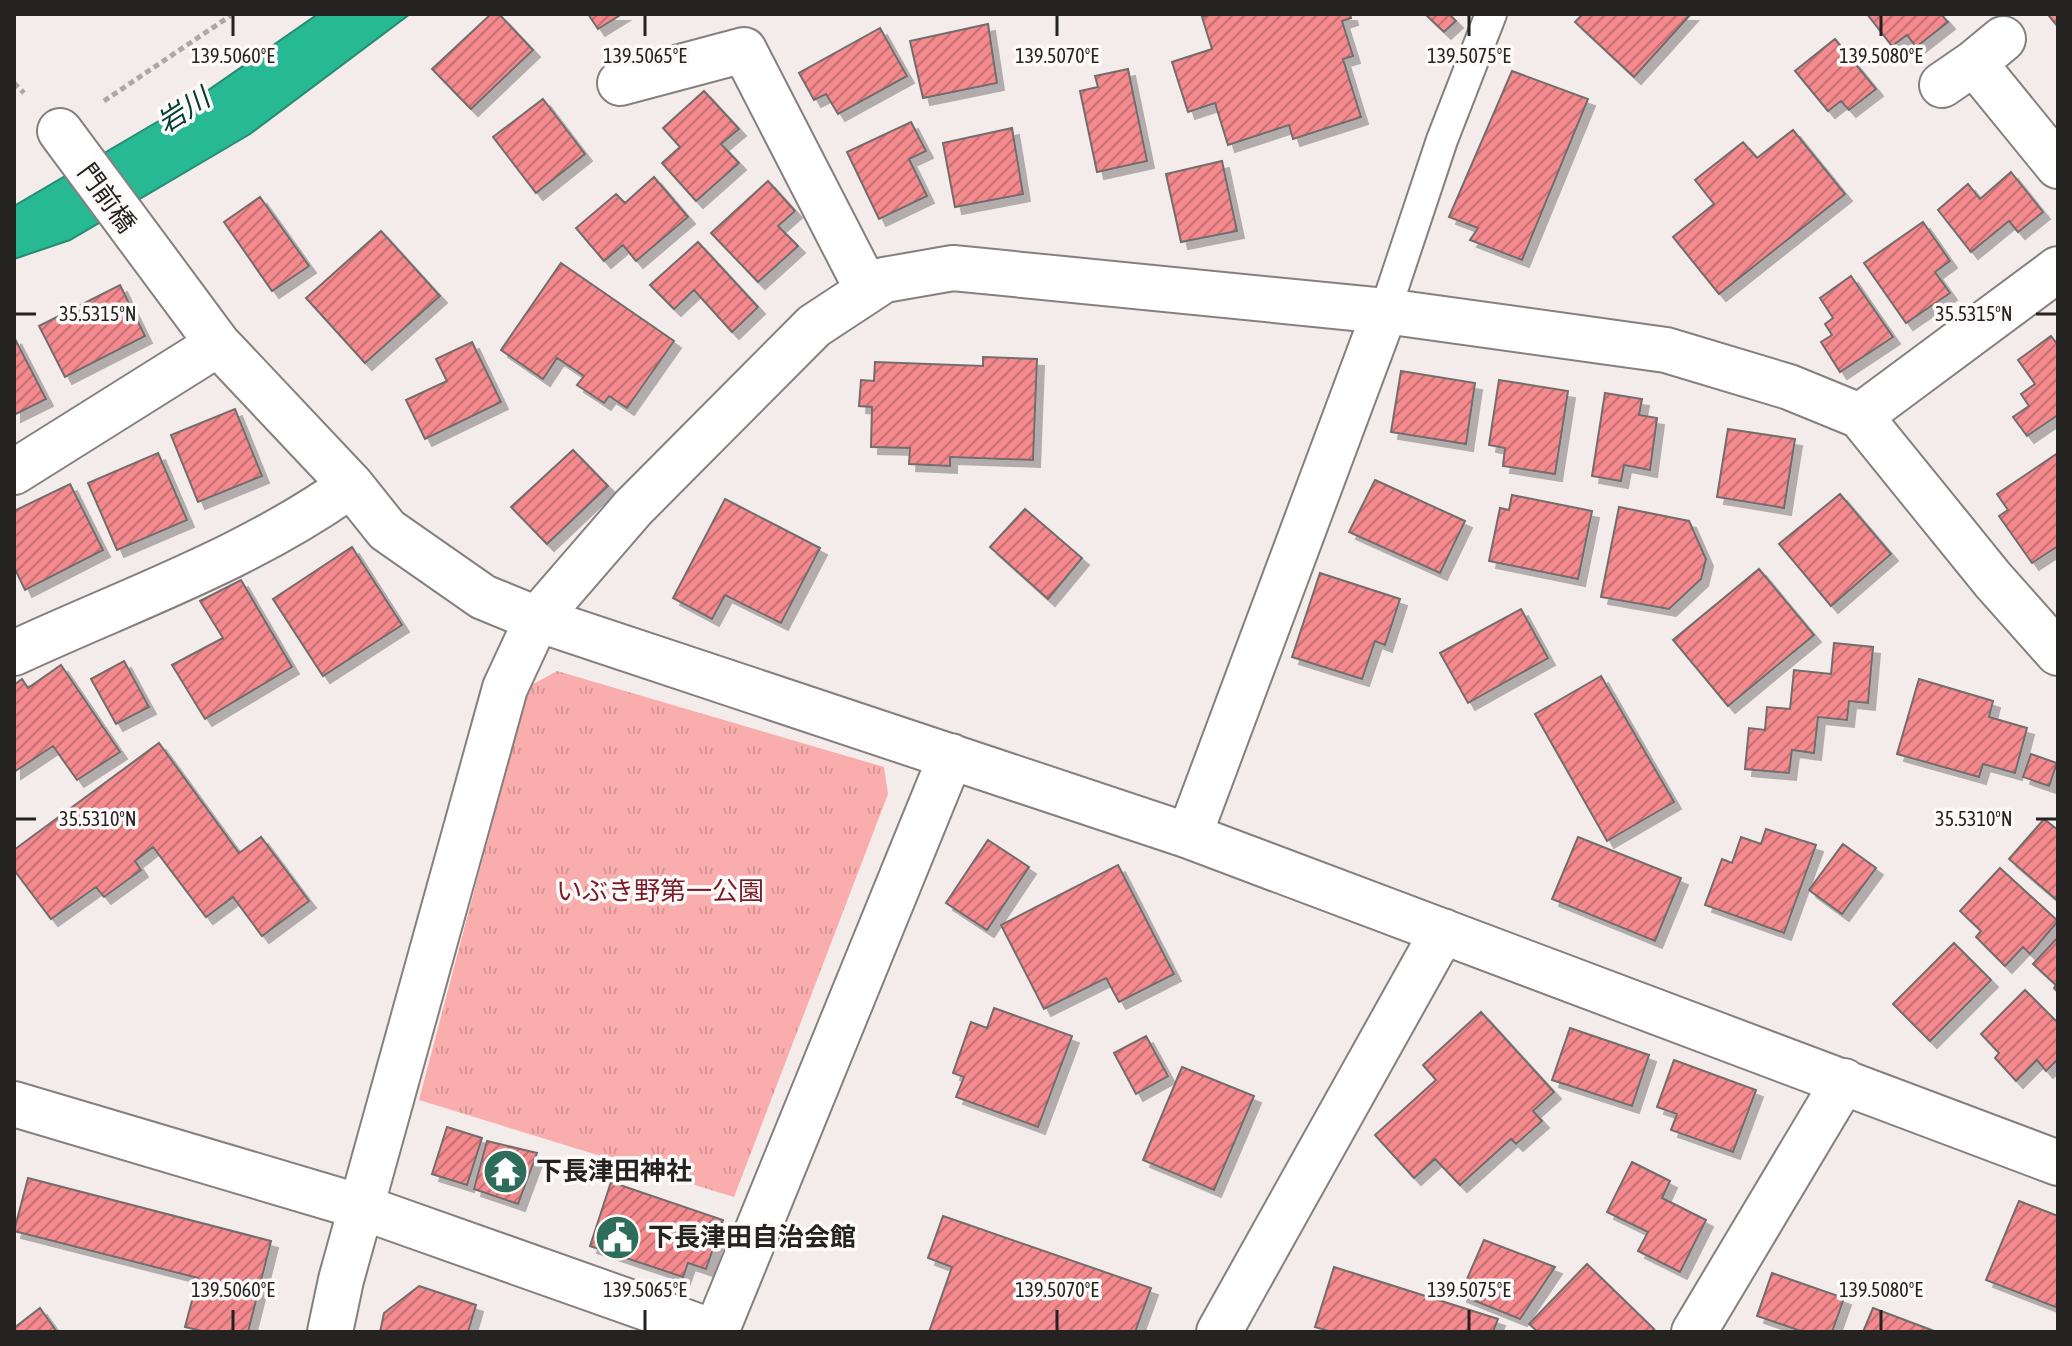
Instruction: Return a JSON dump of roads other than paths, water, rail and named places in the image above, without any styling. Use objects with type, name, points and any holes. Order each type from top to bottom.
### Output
[{"type":"street","points":[[620,83],[744,50],[867,289]]},
{"type":"street","points":[[1973,62],[2058,166]]},
{"type":"street","name":"門前橋","points":[[63,136],[218,344],[351,485],[387,530],[483,597],[537,619],[1189,836],[2058,1163]]},
{"type":"street","points":[[330,1332],[361,1207],[505,688],[537,619],[633,508],[814,326],[884,280],[953,268],[1385,311],[1666,350],[1789,387],[1860,416],[1993,580],[2053,637]]},
{"type":"street","points":[[1860,416],[2058,269]]},
{"type":"street","points":[[1189,836],[1385,311]]},
{"type":"street","points":[[14,472],[218,344]]},
{"type":"street","points":[[19,638],[122,608],[306,517],[351,485]]},
{"type":"street","points":[[14,1104],[361,1207],[715,1332],[951,756]]},
{"type":"street","points":[[1219,1332],[1443,931]]},
{"type":"street","points":[[1694,1332],[1844,1081]]},
{"type":"lane","points":[[1385,311],[1442,140],[1491,14]]},
{"type":"water","name":"岩川","points":[[318,14],[410,14],[250,134],[70,240],[14,259],[14,206],[191,102]]},
{"type":"place","name":"下長津田神社","points":[[505,1171]]},
{"type":"place","name":"下長津田自治会館","points":[[617,1237]]},
{"type":"park label","name":"いぶき野第一公園","points":[[660,891]]}]
